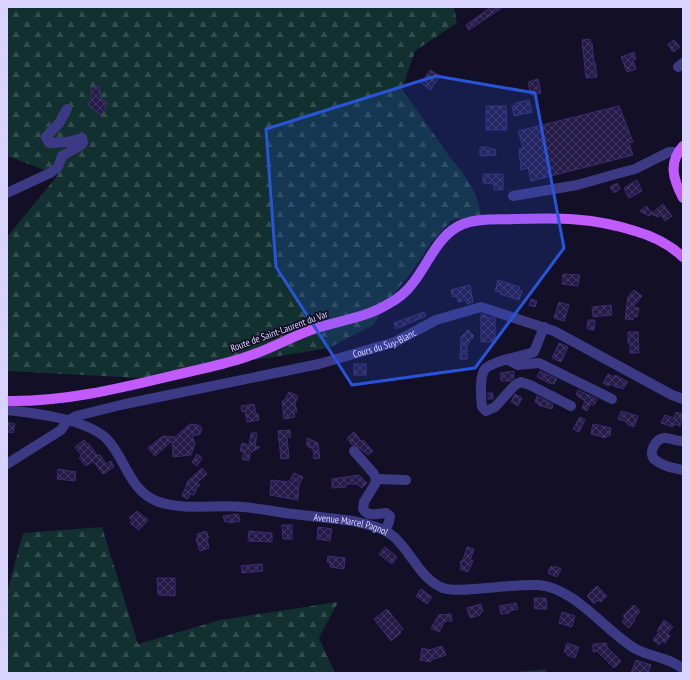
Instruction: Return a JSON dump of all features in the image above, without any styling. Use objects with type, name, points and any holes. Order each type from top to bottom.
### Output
[{"type":"main road","points":[[681,148],[674,162],[674,170],[676,182],[683,198]]},
{"type":"main road","name":"Route de Saint-Laurent du Var","points":[[7,401],[44,400],[81,395],[137,384],[200,369],[246,357],[308,331],[368,314],[387,305],[403,294],[413,283],[443,238],[457,227],[470,222],[485,220],[552,218],[577,218],[592,220],[650,236],[671,246],[683,257]]},
{"type":"street","points":[[7,193],[50,173],[58,167],[62,156],[83,143],[82,138],[67,142],[49,143],[46,137],[60,122],[67,109]]},
{"type":"street","points":[[513,196],[577,185],[635,169],[669,152],[681,148]]},
{"type":"street","name":"Cours du Suy-Blanc","points":[[67,420],[76,416],[125,404],[319,364],[396,342],[436,320],[481,307],[544,327],[583,346],[672,395],[683,399]]},
{"type":"street","points":[[544,327],[534,352],[486,368],[483,375],[481,399],[482,407],[486,411],[495,407],[515,385],[521,382],[571,406]]},
{"type":"street","points":[[508,360],[518,365],[539,363],[612,399]]},
{"type":"street","name":"Avenue Marcel Pagnol","points":[[7,410],[67,420],[78,423],[104,436],[119,455],[136,485],[145,496],[156,501],[169,505],[190,507],[242,507],[375,526],[385,531],[400,544],[430,580],[443,588],[458,590],[534,585],[558,589],[572,598],[635,649],[676,663],[683,669]]},
{"type":"street","points":[[7,464],[61,430],[67,420]]},
{"type":"street","points":[[683,441],[664,438],[659,439],[652,452],[652,456],[655,460],[670,468],[683,470]]},
{"type":"street","points":[[354,451],[374,474],[376,479],[375,484],[364,502],[363,509],[366,513],[371,515],[386,513],[390,516],[390,522],[385,531]]},
{"type":"street","points":[[376,479],[406,480]]},
{"type":"highlighted area","points":[[436,76],[535,93],[564,248],[475,368],[352,385],[276,267],[266,129]]},
{"type":"green space","points":[[7,7],[454,7],[457,23],[415,51],[402,89],[467,179],[478,201],[481,216],[452,220],[431,243],[411,273],[392,296],[373,325],[329,348],[140,378],[7,371],[7,237],[58,175],[7,156]]},
{"type":"green space","points":[[102,527],[138,644],[220,620],[338,602],[319,638],[335,673],[7,673],[7,592],[23,533]]},
{"type":"green space","points":[[546,669],[545,673],[507,673]]},
{"type":"building","points":[[491,7],[503,7],[469,30],[466,25]]},
{"type":"building","points":[[590,39],[590,43],[592,43],[597,77],[586,78],[582,40]]},
{"type":"building","points":[[674,40],[680,47],[673,52],[668,44]]},
{"type":"building","points":[[634,52],[636,59],[633,60],[636,69],[627,72],[621,57]]},
{"type":"building","points":[[430,70],[440,76],[430,90],[421,83]]},
{"type":"building","points":[[538,79],[541,93],[531,95],[528,82]]},
{"type":"building","points":[[99,86],[101,99],[107,103],[107,106],[101,115],[88,105],[92,99],[91,88]]},
{"type":"building","points":[[529,100],[532,112],[514,116],[512,106],[516,106],[515,103]]},
{"type":"building","points":[[486,106],[506,106],[507,130],[486,130]]},
{"type":"building","points":[[619,106],[633,142],[629,143],[633,155],[531,181],[528,168],[521,170],[519,149],[523,148],[518,131]]},
{"type":"building","points":[[480,147],[495,149],[496,155],[480,156]]},
{"type":"building","points":[[483,174],[503,174],[503,190],[494,190],[494,184],[483,183]]},
{"type":"building","points":[[637,180],[642,191],[629,198],[624,188]]},
{"type":"building","points":[[617,183],[620,189],[614,193],[610,187]]},
{"type":"building","points":[[663,204],[672,216],[665,221],[661,215],[658,217],[651,214]]},
{"type":"building","points":[[646,206],[652,212],[649,216],[640,211]]},
{"type":"building","points":[[563,274],[580,275],[578,286],[562,284]]},
{"type":"building","points":[[498,280],[520,287],[519,290],[522,291],[519,300],[495,291]]},
{"type":"building","points":[[470,285],[473,302],[467,304],[466,300],[458,302],[457,296],[453,297],[451,290]]},
{"type":"building","points":[[634,290],[642,296],[633,307],[639,308],[637,317],[634,316],[633,320],[625,319],[628,297]]},
{"type":"building","points":[[531,299],[537,301],[535,307],[529,305]]},
{"type":"building","points":[[559,302],[569,305],[564,321],[554,318]]},
{"type":"building","points":[[611,305],[612,315],[593,317],[592,307]]},
{"type":"building","points":[[424,312],[426,316],[396,329],[394,323]]},
{"type":"building","points":[[481,314],[487,317],[495,318],[495,342],[481,342]]},
{"type":"building","points":[[588,320],[595,320],[594,330],[587,329]]},
{"type":"building","points":[[468,330],[474,336],[467,345],[467,359],[460,359],[461,337]]},
{"type":"building","points":[[628,332],[638,332],[639,353],[630,353]]},
{"type":"building","points":[[559,343],[568,347],[561,362],[552,358]]},
{"type":"building","points":[[354,364],[366,364],[366,375],[354,375]]},
{"type":"building","points":[[514,371],[514,378],[510,381],[501,381],[500,373]]},
{"type":"building","points":[[540,371],[557,379],[554,384],[537,377]]},
{"type":"building","points":[[608,374],[614,377],[615,375],[628,382],[623,389],[610,384],[609,386],[603,383]]},
{"type":"building","points":[[578,390],[597,399],[594,405],[590,404],[587,411],[582,408],[585,401],[576,395]]},
{"type":"building","points":[[289,392],[298,396],[295,404],[297,412],[294,412],[295,417],[284,419],[282,401],[285,400]]},
{"type":"building","points":[[488,393],[493,393],[493,399],[488,399]]},
{"type":"building","points":[[515,394],[522,398],[518,406],[511,402]]},
{"type":"building","points":[[537,396],[553,404],[552,409],[538,405],[538,403],[535,402]]},
{"type":"building","points":[[254,404],[259,420],[247,422],[245,411],[242,412],[241,406]]},
{"type":"building","points":[[621,411],[638,416],[634,427],[627,424],[627,422],[618,419]]},
{"type":"building","points":[[676,412],[683,414],[680,426],[674,424],[673,427],[661,423],[665,415],[674,418]]},
{"type":"building","points":[[580,417],[585,420],[579,432],[573,429]]},
{"type":"building","points":[[7,422],[15,424],[13,433],[7,432]]},
{"type":"building","points":[[190,424],[198,425],[202,428],[200,434],[192,436],[195,443],[191,455],[173,457],[172,441],[155,456],[148,448],[163,436],[175,437]]},
{"type":"building","points":[[593,424],[611,428],[610,436],[607,435],[606,438],[591,434]]},
{"type":"building","points":[[290,430],[291,437],[287,437],[289,458],[281,459],[278,431]]},
{"type":"building","points":[[354,432],[361,441],[363,440],[373,451],[368,455],[356,445],[352,445],[347,438]]},
{"type":"building","points":[[251,433],[257,433],[255,446],[260,447],[250,453],[249,461],[242,459],[244,452],[240,451],[242,443],[249,445]]},
{"type":"building","points":[[307,438],[318,443],[320,458],[314,459],[313,449],[307,446]]},
{"type":"building","points":[[84,440],[98,456],[100,455],[106,464],[111,461],[114,467],[103,474],[93,461],[86,466],[79,458],[82,456],[75,447]]},
{"type":"building","points":[[197,454],[202,458],[197,466],[192,462]]},
{"type":"building","points":[[202,468],[207,474],[197,483],[200,485],[194,495],[190,494],[188,499],[182,496],[188,481]]},
{"type":"building","points":[[58,469],[76,472],[75,481],[57,479]]},
{"type":"building","points":[[294,473],[303,477],[299,485],[298,500],[270,495],[271,480],[289,482]]},
{"type":"building","points":[[359,475],[367,483],[362,488],[357,484],[346,484],[346,487],[332,488],[332,479]]},
{"type":"building","points":[[137,511],[148,520],[139,530],[130,523],[132,520],[129,518]]},
{"type":"building","points":[[239,515],[240,521],[229,523],[228,521],[225,522],[223,516]]},
{"type":"building","points":[[282,525],[292,525],[292,539],[283,539]]},
{"type":"building","points":[[318,527],[332,529],[330,541],[317,539]]},
{"type":"building","points":[[206,531],[209,538],[207,539],[209,548],[200,551],[196,539],[198,538],[197,534]]},
{"type":"building","points":[[249,531],[272,533],[272,542],[248,541]]},
{"type":"building","points":[[385,547],[397,557],[392,564],[379,554]]},
{"type":"building","points":[[467,547],[474,549],[470,560],[473,561],[468,572],[460,569],[460,562],[463,560]]},
{"type":"building","points":[[328,556],[345,558],[344,569],[330,567],[330,563],[327,562]]},
{"type":"building","points":[[262,564],[263,571],[242,573],[241,566]]},
{"type":"building","points":[[551,566],[561,569],[557,577],[548,573]]},
{"type":"building","points":[[157,578],[175,578],[175,596],[158,595]]},
{"type":"building","points":[[597,586],[607,596],[601,602],[598,600],[594,604],[587,596]]},
{"type":"building","points":[[421,589],[432,597],[427,604],[416,596]]},
{"type":"building","points":[[534,598],[546,598],[547,609],[535,609]]},
{"type":"building","points":[[516,603],[518,609],[509,611],[509,613],[501,614],[499,606]]},
{"type":"building","points":[[481,604],[483,612],[480,613],[480,615],[470,618],[467,608]]},
{"type":"building","points":[[634,605],[640,611],[629,628],[622,622],[625,618],[623,616]]},
{"type":"building","points":[[387,609],[403,629],[400,631],[401,633],[391,641],[374,619]]},
{"type":"building","points":[[562,612],[575,616],[572,627],[559,623]]},
{"type":"building","points":[[451,614],[452,621],[445,621],[439,632],[431,628],[439,615]]},
{"type":"building","points":[[664,620],[673,627],[667,634],[670,636],[665,643],[662,641],[659,645],[653,640],[659,632],[657,631]]},
{"type":"building","points":[[567,643],[579,647],[575,658],[564,652]]},
{"type":"building","points":[[606,643],[607,647],[621,661],[614,668],[597,651],[593,652],[593,644]]},
{"type":"building","points":[[442,646],[446,655],[431,660],[431,662],[420,660],[422,648],[430,650]]},
{"type":"building","points":[[636,660],[651,665],[648,673],[631,673]]}]
